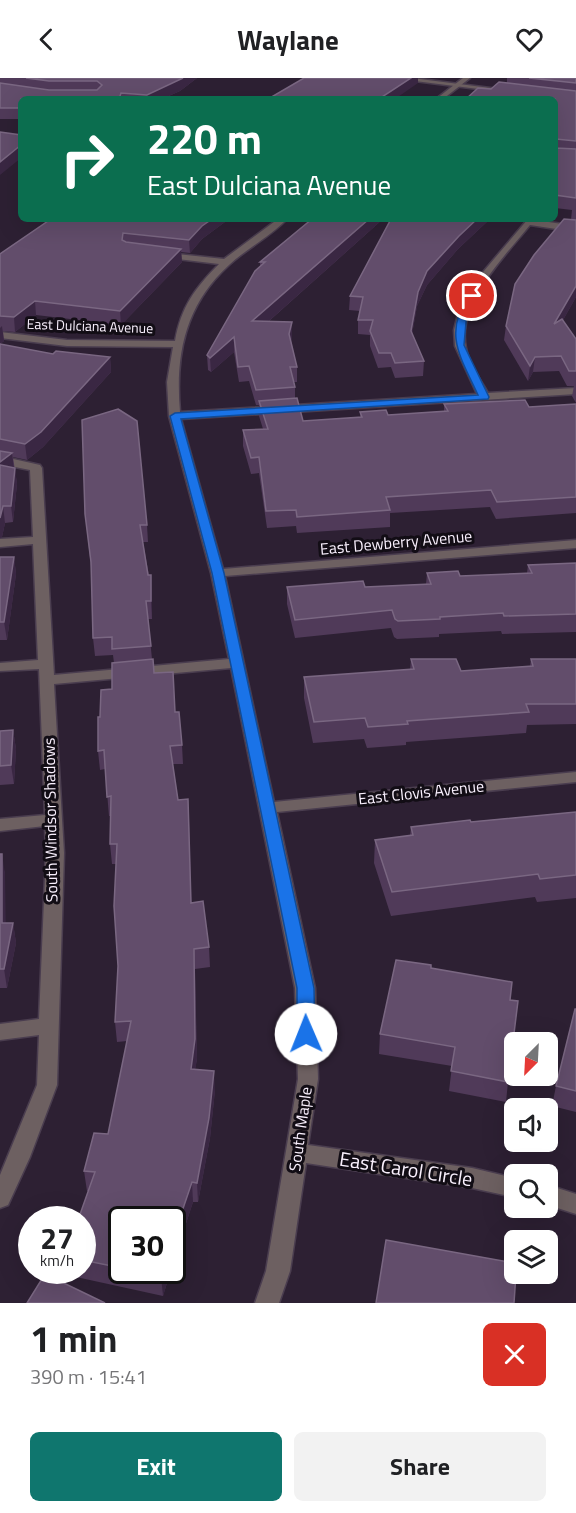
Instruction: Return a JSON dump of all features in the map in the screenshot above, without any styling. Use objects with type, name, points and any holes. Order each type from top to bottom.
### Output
[{"type":"street","points":[[394,78],[517,92]]},
{"type":"street","points":[[443,96],[467,78]]},
{"type":"street","name":"South Maple","points":[[267,1303],[278,1271],[308,1079],[305,988],[235,663],[218,573],[175,416],[172,382],[184,318],[201,288],[226,262],[279,222]]},
{"type":"street","points":[[484,397],[460,345],[463,311],[482,280],[528,222],[576,229]]},
{"type":"street","points":[[150,252],[226,262]]},
{"type":"street","name":"East Dulciana Avenue","points":[[0,335],[72,344],[179,344]]},
{"type":"street","points":[[175,416],[576,391]]},
{"type":"street","name":"South Windsor Shadows","points":[[0,460],[36,468],[55,853],[47,1085],[0,1198]]},
{"type":"street","points":[[0,543],[39,540]]},
{"type":"street","name":"East Dewberry Avenue","points":[[218,573],[576,544]]},
{"type":"street","points":[[0,668],[46,672],[235,663]]},
{"type":"street","name":"East Clovis Avenue","points":[[266,808],[576,777]]},
{"type":"street","points":[[0,825],[53,819]]},
{"type":"street","points":[[0,1032],[49,1026]]},
{"type":"street","name":"East Carol Circle","points":[[298,1153],[472,1178],[504,1186]]},
{"type":"street","points":[[558,1198],[576,1204]]},
{"type":"building","points":[[26,78],[183,78],[147,95],[121,93],[120,96],[18,96],[18,108],[0,108],[0,83],[49,90],[97,90],[102,85],[97,81],[49,81]]},
{"type":"building","points":[[304,78],[411,78],[384,96],[273,96]]},
{"type":"building","points":[[529,78],[576,78],[576,83]]},
{"type":"building","points":[[499,82],[576,91],[576,141],[558,139],[558,96],[469,96],[478,88],[491,89]]},
{"type":"building","points":[[0,132],[18,135],[18,147],[0,162]]},
{"type":"building","points":[[558,148],[576,149],[576,198],[558,195]]},
{"type":"building","points":[[564,219],[576,220],[576,286],[554,324],[562,319],[576,339],[576,371],[569,371],[561,356],[535,357],[530,366],[506,326],[515,284],[534,255]]},
{"type":"building","points":[[47,222],[208,222],[189,240],[123,233],[122,240],[126,242],[181,249],[120,311],[35,301],[14,317],[0,316],[0,254]]},
{"type":"building","points":[[308,222],[366,222],[252,321],[292,322],[289,334],[297,367],[290,367],[295,387],[256,390],[249,366],[238,367],[234,337],[210,358],[207,355],[255,271],[265,262],[260,262]]},
{"type":"building","points":[[389,222],[474,222],[427,271],[418,292],[411,331],[424,361],[395,363],[391,353],[379,353],[370,331],[373,320],[358,320],[363,297],[350,296]]},
{"type":"building","points":[[0,344],[53,354],[56,351],[110,357],[41,432],[25,444],[0,439]]},
{"type":"building","points":[[297,398],[303,421],[362,417],[360,412],[386,410],[388,415],[448,411],[444,404],[525,400],[529,407],[576,404],[576,497],[497,502],[491,490],[386,497],[390,510],[297,517],[296,510],[266,511],[259,457],[251,458],[243,430],[268,429],[259,401]]},
{"type":"building","points":[[118,409],[137,421],[147,525],[140,525],[148,575],[151,575],[151,601],[146,601],[151,646],[112,649],[112,637],[93,638],[91,562],[85,514],[82,420]]},
{"type":"building","points":[[0,451],[12,453],[0,462]]},
{"type":"building","points":[[0,465],[15,468],[11,506],[3,506],[0,518]]},
{"type":"building","points":[[0,557],[14,557],[4,622],[0,622]]},
{"type":"building","points":[[576,563],[576,614],[504,616],[503,613],[398,621],[392,610],[295,620],[287,587],[363,581],[365,587],[431,584],[427,573],[458,571],[460,576],[532,573],[528,565]]},
{"type":"building","points":[[153,659],[154,673],[173,672],[175,712],[179,712],[182,745],[170,746],[178,800],[188,799],[191,903],[203,901],[209,947],[194,949],[195,1039],[191,1069],[214,1071],[209,1118],[197,1183],[192,1182],[184,1206],[108,1206],[108,1265],[96,1263],[96,1206],[83,1206],[95,1172],[84,1171],[94,1133],[108,1134],[131,1021],[115,1022],[118,966],[114,906],[117,844],[110,844],[111,796],[107,797],[104,750],[98,751],[101,690],[112,689],[112,663]]},
{"type":"building","points":[[411,659],[456,659],[461,671],[533,666],[531,659],[576,659],[576,704],[526,704],[529,712],[407,721],[408,724],[368,727],[365,718],[314,722],[304,677],[414,669]]},
{"type":"building","points":[[13,730],[11,765],[0,766],[0,731]]},
{"type":"building","points":[[576,812],[576,875],[540,879],[538,874],[392,892],[375,840],[413,835],[411,827]]},
{"type":"building","points":[[0,854],[2,854],[2,923],[13,923],[4,969],[0,969]]},
{"type":"building","points":[[396,960],[512,982],[510,1000],[518,1001],[514,1032],[504,1032],[504,1081],[451,1071],[455,1047],[380,1034]]},
{"type":"building","points":[[576,1009],[576,1091],[556,1086],[558,1086],[558,1078]]},
{"type":"building","points":[[386,1240],[504,1261],[504,1284],[515,1284],[514,1303],[376,1303]]},
{"type":"building","points":[[39,1284],[66,1284],[105,1303],[27,1303]]},
{"type":"route","points":[[306,1034],[305,988],[235,663],[218,573],[175,416],[484,397],[460,345],[463,311],[472,296]]}]
